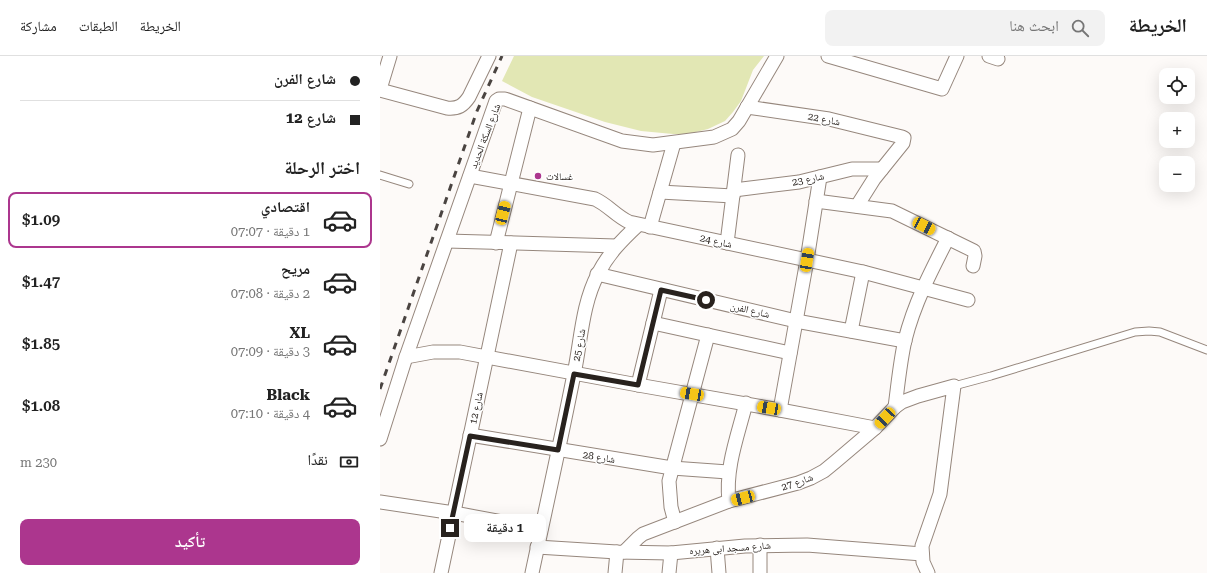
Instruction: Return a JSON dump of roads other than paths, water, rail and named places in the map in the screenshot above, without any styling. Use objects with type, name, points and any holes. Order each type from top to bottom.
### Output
[{"type":"street","points":[[390,56],[380,90],[454,109],[460,107],[469,97],[489,56]]},
{"type":"street","name":"شارع السكة الحديد","points":[[380,439],[406,357],[496,101],[499,99],[505,99],[622,141],[652,146],[714,137],[732,129],[739,121],[777,56]]},
{"type":"street","points":[[828,56],[942,89],[958,56]]},
{"type":"street","name":"شارع 22","points":[[747,107],[829,119],[904,138],[903,143],[882,169]]},
{"type":"street","points":[[496,242],[530,108]]},
{"type":"street","points":[[644,226],[660,192],[674,142]]},
{"type":"street","points":[[727,243],[738,155]]},
{"type":"street","name":"شارع 23","points":[[660,192],[733,193],[820,177],[852,169],[882,169]]},
{"type":"street","points":[[857,206],[882,169]]},
{"type":"street","name":"شارع 24","points":[[470,176],[595,199],[608,207],[620,218],[629,222],[863,272],[924,287],[968,300]]},
{"type":"street","points":[[780,410],[807,260],[820,177]]},
{"type":"street","points":[[816,201],[892,211],[974,251],[975,256],[973,266]]},
{"type":"street","name":"شارع 25","points":[[532,573],[574,374],[587,303],[597,274],[616,246],[644,226]]},
{"type":"street","points":[[895,407],[905,341],[914,312],[924,287],[948,238]]},
{"type":"street","points":[[447,241],[616,246]]},
{"type":"street","name":"شارع 12","points":[[441,573],[511,243]]},
{"type":"street","points":[[851,331],[863,272]]},
{"type":"street","name":"شارع الفرن","points":[[597,274],[796,321],[905,341]]},
{"type":"street","points":[[638,385],[661,290]]},
{"type":"street","points":[[653,323],[790,353]]},
{"type":"street","points":[[675,522],[671,507],[669,481],[708,335]]},
{"type":"street","points":[[406,357],[433,352],[460,352],[487,356],[574,374],[875,428]]},
{"type":"street","points":[[928,573],[923,562],[922,554],[925,537],[940,494],[954,386]]},
{"type":"street","name":"شارع 27","points":[[621,552],[643,534],[729,502],[812,478],[824,471],[875,428],[895,407],[910,399],[954,386]]},
{"type":"street","points":[[729,502],[728,472],[746,404]]},
{"type":"street","name":"شارع 28","points":[[470,436],[672,468],[728,472]]},
{"type":"street","points":[[380,502],[541,528]]},
{"type":"street","points":[[760,545],[760,573]]},
{"type":"street","name":"شارع مسجد ابى هريره","points":[[537,547],[621,552],[671,553],[760,545],[807,545],[922,554]]},
{"type":"street","points":[[717,548],[718,573]]},
{"type":"street","points":[[615,573],[621,552]]},
{"type":"street","points":[[669,573],[671,553]]},
{"type":"lane","points":[[380,175],[409,184]]},
{"type":"lane","points":[[954,386],[1135,332],[1160,332],[1207,350]]},
{"type":"railway","points":[[380,389],[477,111],[502,56]]},
{"type":"place","name":"غسالات","points":[[538,176]]}]
